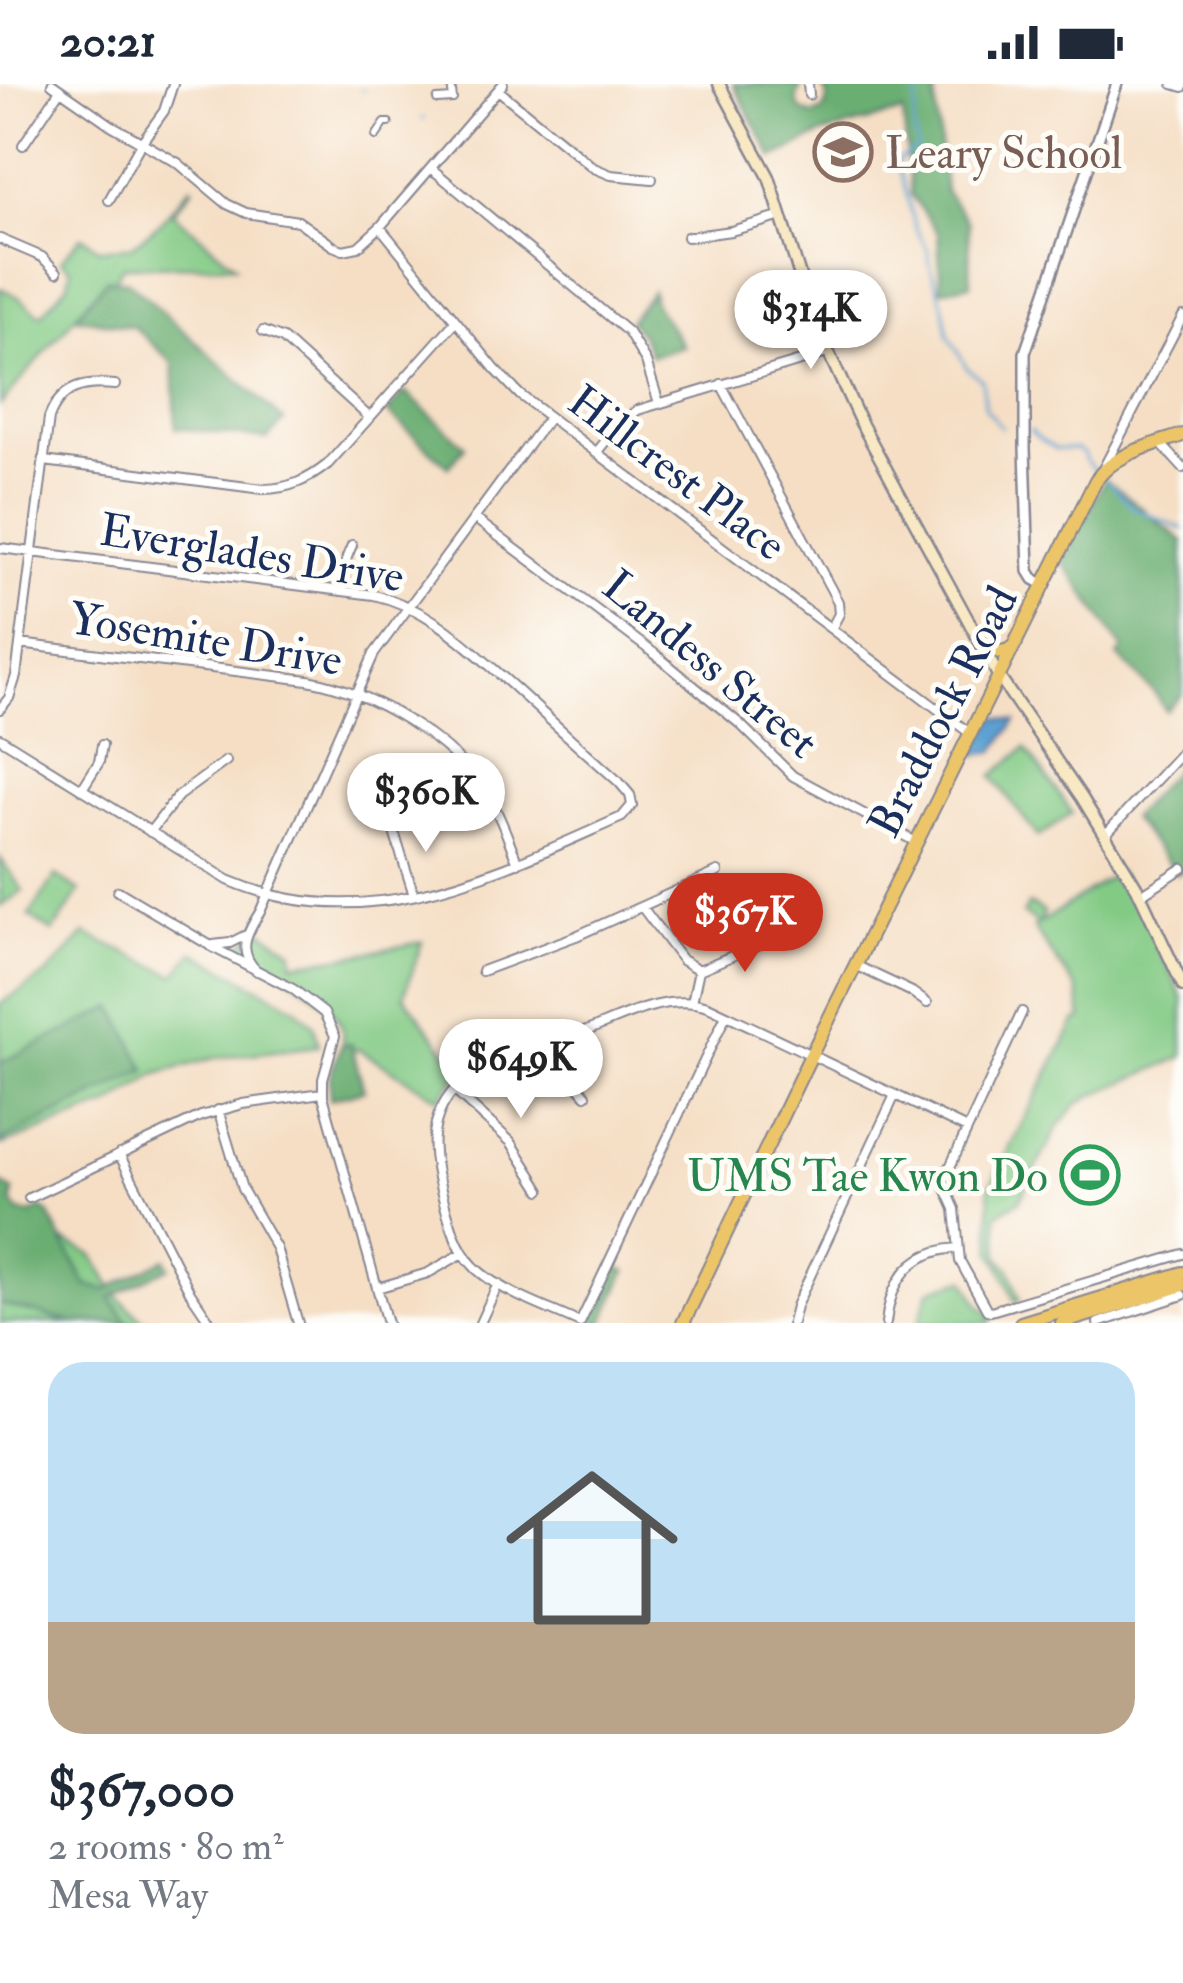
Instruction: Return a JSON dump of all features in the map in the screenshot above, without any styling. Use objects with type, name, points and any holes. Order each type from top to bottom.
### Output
[{"type":"main road","points":[[718,84],[764,166],[827,353],[897,492],[999,677],[1106,834],[1141,895],[1183,986]]},
{"type":"main road","points":[[1102,471],[1121,458],[1183,435]]},
{"type":"main road","name":"Braddock Road","points":[[683,1323],[855,965],[1102,471]]},
{"type":"main road","points":[[980,643],[1005,652],[1020,637]]},
{"type":"main road","points":[[1060,1319],[1183,1274]]},
{"type":"main road","points":[[1021,1323],[1060,1319],[1183,1285]]},
{"type":"street","points":[[109,200],[164,111],[173,84]]},
{"type":"street","points":[[437,100],[453,99],[452,84]]},
{"type":"street","points":[[1045,585],[1029,572],[1025,353],[1117,84]]},
{"type":"street","points":[[1173,84],[1183,87]]},
{"type":"street","points":[[22,146],[56,87],[178,163],[236,209],[298,221],[338,249],[348,250],[380,227],[500,87],[594,168],[611,175],[652,179]]},
{"type":"street","points":[[376,136],[388,123]]},
{"type":"street","points":[[432,169],[628,332],[646,362],[658,404]]},
{"type":"street","points":[[688,237],[783,216]]},
{"type":"street","name":"Hillcrest Place","points":[[380,227],[506,382],[971,734]]},
{"type":"street","points":[[0,239],[42,257],[57,272]]},
{"type":"street","points":[[1102,471],[1183,316]]},
{"type":"street","points":[[44,461],[273,489],[295,484],[315,474],[456,320]]},
{"type":"street","points":[[263,331],[283,339],[370,417]]},
{"type":"street","points":[[596,453],[621,422],[638,410],[827,353]]},
{"type":"street","points":[[0,710],[14,686],[49,418],[64,394],[86,384],[115,385]]},
{"type":"street","points":[[722,384],[838,602],[839,614],[831,628]]},
{"type":"street","points":[[257,971],[244,950],[249,930],[382,641],[550,417]]},
{"type":"street","points":[[1160,442],[1183,468]]},
{"type":"street","name":"Landess Street","points":[[474,518],[656,654],[793,776],[917,842]]},
{"type":"street","points":[[341,591],[352,545]]},
{"type":"street","name":"Everglades Drive","points":[[0,548],[341,591],[409,605],[445,627],[619,782],[632,805]]},
{"type":"street","name":"Yosemite Drive","points":[[20,644],[308,680],[356,693],[410,721],[472,775],[498,813],[518,863]]},
{"type":"street","points":[[0,737],[228,880],[267,895],[316,904],[379,903],[414,896],[518,863],[622,817],[632,805],[646,806]]},
{"type":"street","points":[[82,790],[99,762],[101,745]]},
{"type":"street","points":[[1106,834],[1183,751]]},
{"type":"street","points":[[149,832],[178,796],[226,761]]},
{"type":"street","points":[[393,829],[414,896]]},
{"type":"street","points":[[1141,895],[1183,868]]},
{"type":"street","points":[[482,971],[559,944],[718,872]]},
{"type":"street","points":[[118,891],[303,996],[328,1019],[335,1042],[322,1093],[387,1323]]},
{"type":"street","points":[[642,907],[682,960],[699,970]]},
{"type":"street","points":[[202,941],[230,944],[249,930]]},
{"type":"street","points":[[699,970],[774,938],[793,937]]},
{"type":"street","points":[[855,965],[927,1003]]},
{"type":"street","points":[[692,1002],[699,970]]},
{"type":"street","points":[[726,1015],[580,1323],[477,1270],[463,1253],[449,1220],[433,1155],[437,1120],[454,1090],[484,1067],[660,1004],[692,1002],[726,1015],[967,1129]]},
{"type":"street","points":[[950,1167],[1022,1012]]},
{"type":"street","points":[[559,1041],[574,1082],[586,1095]]},
{"type":"street","points":[[454,1090],[511,1142],[541,1190]]},
{"type":"street","points":[[29,1198],[218,1110],[322,1093]]},
{"type":"street","points":[[793,1323],[814,1266],[896,1095]]},
{"type":"street","points":[[218,1110],[242,1189],[276,1248],[298,1323]]},
{"type":"street","points":[[119,1154],[211,1323]]},
{"type":"street","points":[[940,1175],[955,1209],[959,1261],[987,1310],[997,1312],[1183,1254]]},
{"type":"street","points":[[886,1323],[904,1271],[921,1255],[958,1248]]},
{"type":"street","points":[[377,1288],[428,1274],[463,1253]]},
{"type":"street","points":[[1144,1266],[1150,1283]]},
{"type":"street","points":[[480,1323],[498,1284]]},
{"type":"street","points":[[1052,1295],[1060,1319]]},
{"type":"street","points":[[1098,1323],[1183,1295]]},
{"type":"green space","points":[[733,84],[802,84],[798,104],[813,115],[823,111],[827,100],[819,84],[934,84],[945,191],[968,222],[971,284],[941,290],[938,233],[911,195],[903,112],[823,134],[773,158]]},
{"type":"green space","points":[[191,186],[173,213],[235,265],[123,266],[0,405],[0,288],[41,315],[68,284],[71,269],[61,260],[82,236],[99,249],[132,246],[160,223]]},
{"type":"green space","points":[[107,279],[128,281],[284,421],[267,439],[176,428],[173,363],[134,327],[75,317]]},
{"type":"green space","points":[[652,291],[654,303],[683,346],[651,356],[629,321]]},
{"type":"green space","points":[[405,392],[465,446],[449,467],[387,412]]},
{"type":"green space","points":[[1105,479],[1183,541],[1183,694],[1166,711],[1118,656],[1123,649],[1063,562]]},
{"type":"green space","points":[[1026,748],[1072,813],[1038,837],[992,776]]},
{"type":"green space","points":[[1183,760],[1183,870],[1177,874],[1131,818]]},
{"type":"green space","points":[[0,858],[23,891],[0,907]]},
{"type":"green space","points":[[1118,872],[1183,999],[1183,1057],[1076,1105],[1058,1127],[1019,1201],[997,1214],[999,1257],[1010,1269],[1020,1300],[1015,1301],[992,1252],[989,1187],[1075,1022],[1082,1019],[1078,991],[1035,930],[1038,924],[1023,914],[1029,904],[1044,912],[1040,923]]},
{"type":"green space","points":[[56,876],[80,891],[53,932],[29,916]]},
{"type":"green space","points":[[259,928],[293,951],[293,963],[422,942],[404,996],[462,1072],[438,1098],[360,1050],[342,1048],[342,1028],[326,1005],[241,946]]},
{"type":"green space","points":[[85,934],[175,975],[194,952],[295,1007],[314,1025],[319,1046],[214,1058],[157,1074],[110,1105],[0,1146],[0,1004],[47,974]]},
{"type":"green space","points":[[114,1007],[146,1070],[0,1142],[0,1063]]},
{"type":"green space","points":[[351,1044],[364,1090],[330,1099],[330,1077],[341,1045]]},
{"type":"green space","points":[[0,1183],[14,1191],[12,1202],[19,1212],[31,1214],[41,1208],[48,1213],[86,1285],[106,1290],[165,1259],[169,1267],[110,1298],[129,1323],[73,1323],[0,1304]]},
{"type":"green space","points":[[0,1202],[44,1232],[93,1255],[116,1295],[146,1323],[0,1323]]},
{"type":"green space","points":[[614,1265],[626,1271],[603,1323],[596,1323],[591,1313]]},
{"type":"green space","points":[[965,1279],[980,1306],[991,1314],[991,1323],[919,1323],[929,1290]]},
{"type":"water","points":[[994,717],[1016,721],[994,752],[973,755]]},
{"type":"waterway","points":[[918,84],[914,131],[918,148],[897,161],[916,229],[928,250],[948,335],[967,368],[982,380],[985,408],[1001,427]]},
{"type":"waterway","points":[[1030,430],[1055,449],[1084,454],[1095,471]]},
{"type":"waterway","points":[[1106,480],[1134,508],[1183,529]]},
{"type":"place","name":"Leary School","points":[[843,152]]},
{"type":"place","name":"UMS Tae Kwon Do","points":[[1090,1175]]}]
